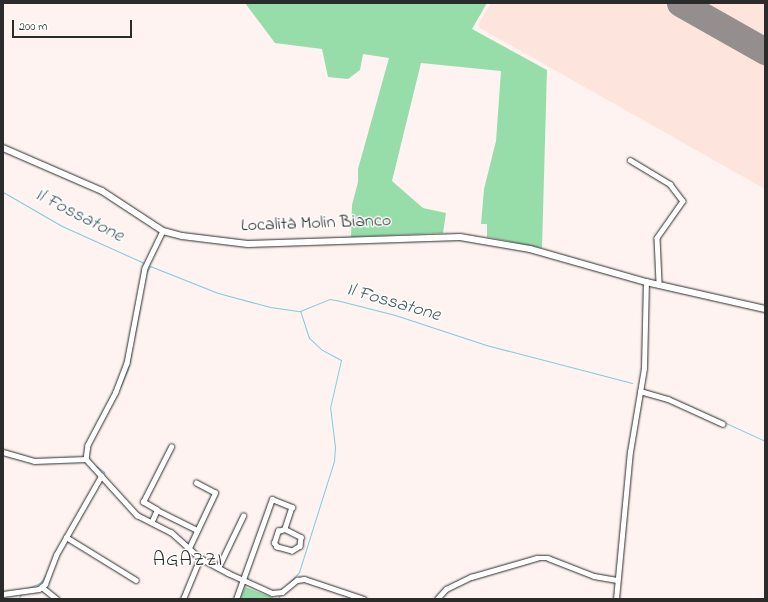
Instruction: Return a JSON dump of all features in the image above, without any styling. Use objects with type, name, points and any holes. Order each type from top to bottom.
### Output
[{"type":"street","name":"Località Molin Bianco","points":[[3,148],[102,191],[163,230],[182,236],[248,244],[460,237],[530,249],[646,282],[659,282],[765,309]]},
{"type":"street","points":[[630,160],[670,184],[683,201],[657,238],[659,282]]},
{"type":"street","points":[[163,230],[145,268],[127,363],[116,392],[88,444],[86,459],[129,508],[189,548],[200,558],[218,568],[272,593],[282,592],[297,580],[304,579],[364,599]]},
{"type":"street","points":[[616,599],[617,580],[644,368],[646,282]]},
{"type":"street","points":[[640,391],[668,399],[723,424]]},
{"type":"street","points":[[171,447],[143,502],[198,530]]},
{"type":"street","points":[[3,452],[34,461],[86,459]]},
{"type":"street","points":[[42,587],[66,537],[101,476]]},
{"type":"street","points":[[189,548],[215,493],[196,483]]},
{"type":"street","points":[[236,599],[272,499],[292,507],[285,529]]},
{"type":"street","points":[[152,522],[157,510]]},
{"type":"street","points":[[218,568],[243,516]]},
{"type":"street","points":[[285,529],[301,537],[300,546],[292,551],[277,547],[274,543],[278,531],[285,529]]},
{"type":"street","points":[[66,537],[136,580]]},
{"type":"street","points":[[183,599],[200,558]]},
{"type":"street","points":[[437,599],[446,588],[471,577],[537,558],[548,558],[594,576],[617,580]]},
{"type":"street","points":[[3,594],[42,587]]},
{"type":"street","points":[[42,587],[56,599]]},
{"type":"shaded area","points":[[491,3],[765,3],[765,189],[480,28],[479,23]]},
{"type":"green space","points":[[245,3],[487,3],[472,29],[547,70],[542,248],[487,237],[487,224],[481,224],[484,189],[496,141],[501,71],[421,63],[392,181],[423,208],[446,213],[443,233],[351,237],[352,205],[358,182],[358,169],[389,58],[363,54],[360,70],[348,79],[328,77],[322,49],[275,43]]},
{"type":"green space","points":[[245,587],[274,598],[274,599],[240,599]]},
{"type":"waterway","name":"Il Fossatone","points":[[3,192],[62,226],[144,263]]},
{"type":"waterway","name":"Il Fossatone","points":[[146,272],[150,266],[218,293],[270,307],[300,311],[329,299],[336,300],[395,315],[486,345],[632,383]]},
{"type":"waterway","points":[[134,337],[140,307]]},
{"type":"waterway","points":[[287,585],[299,572],[334,461],[335,447],[330,408],[341,360],[322,350],[309,338],[300,311]]},
{"type":"waterway","points":[[120,387],[128,369],[132,346]]},
{"type":"waterway","name":"Il Fossatone","points":[[669,397],[765,441]]},
{"type":"waterway","points":[[96,466],[104,472],[103,475]]},
{"type":"waterway","points":[[24,590],[40,583],[47,573]]},
{"type":"waterway","points":[[18,599],[22,593]]},
{"type":"waterway","points":[[278,599],[280,594]]},
{"type":"runway","points":[[680,3],[765,51]]},
{"type":"district","name":"AGAZZI","points":[[188,560]]}]
